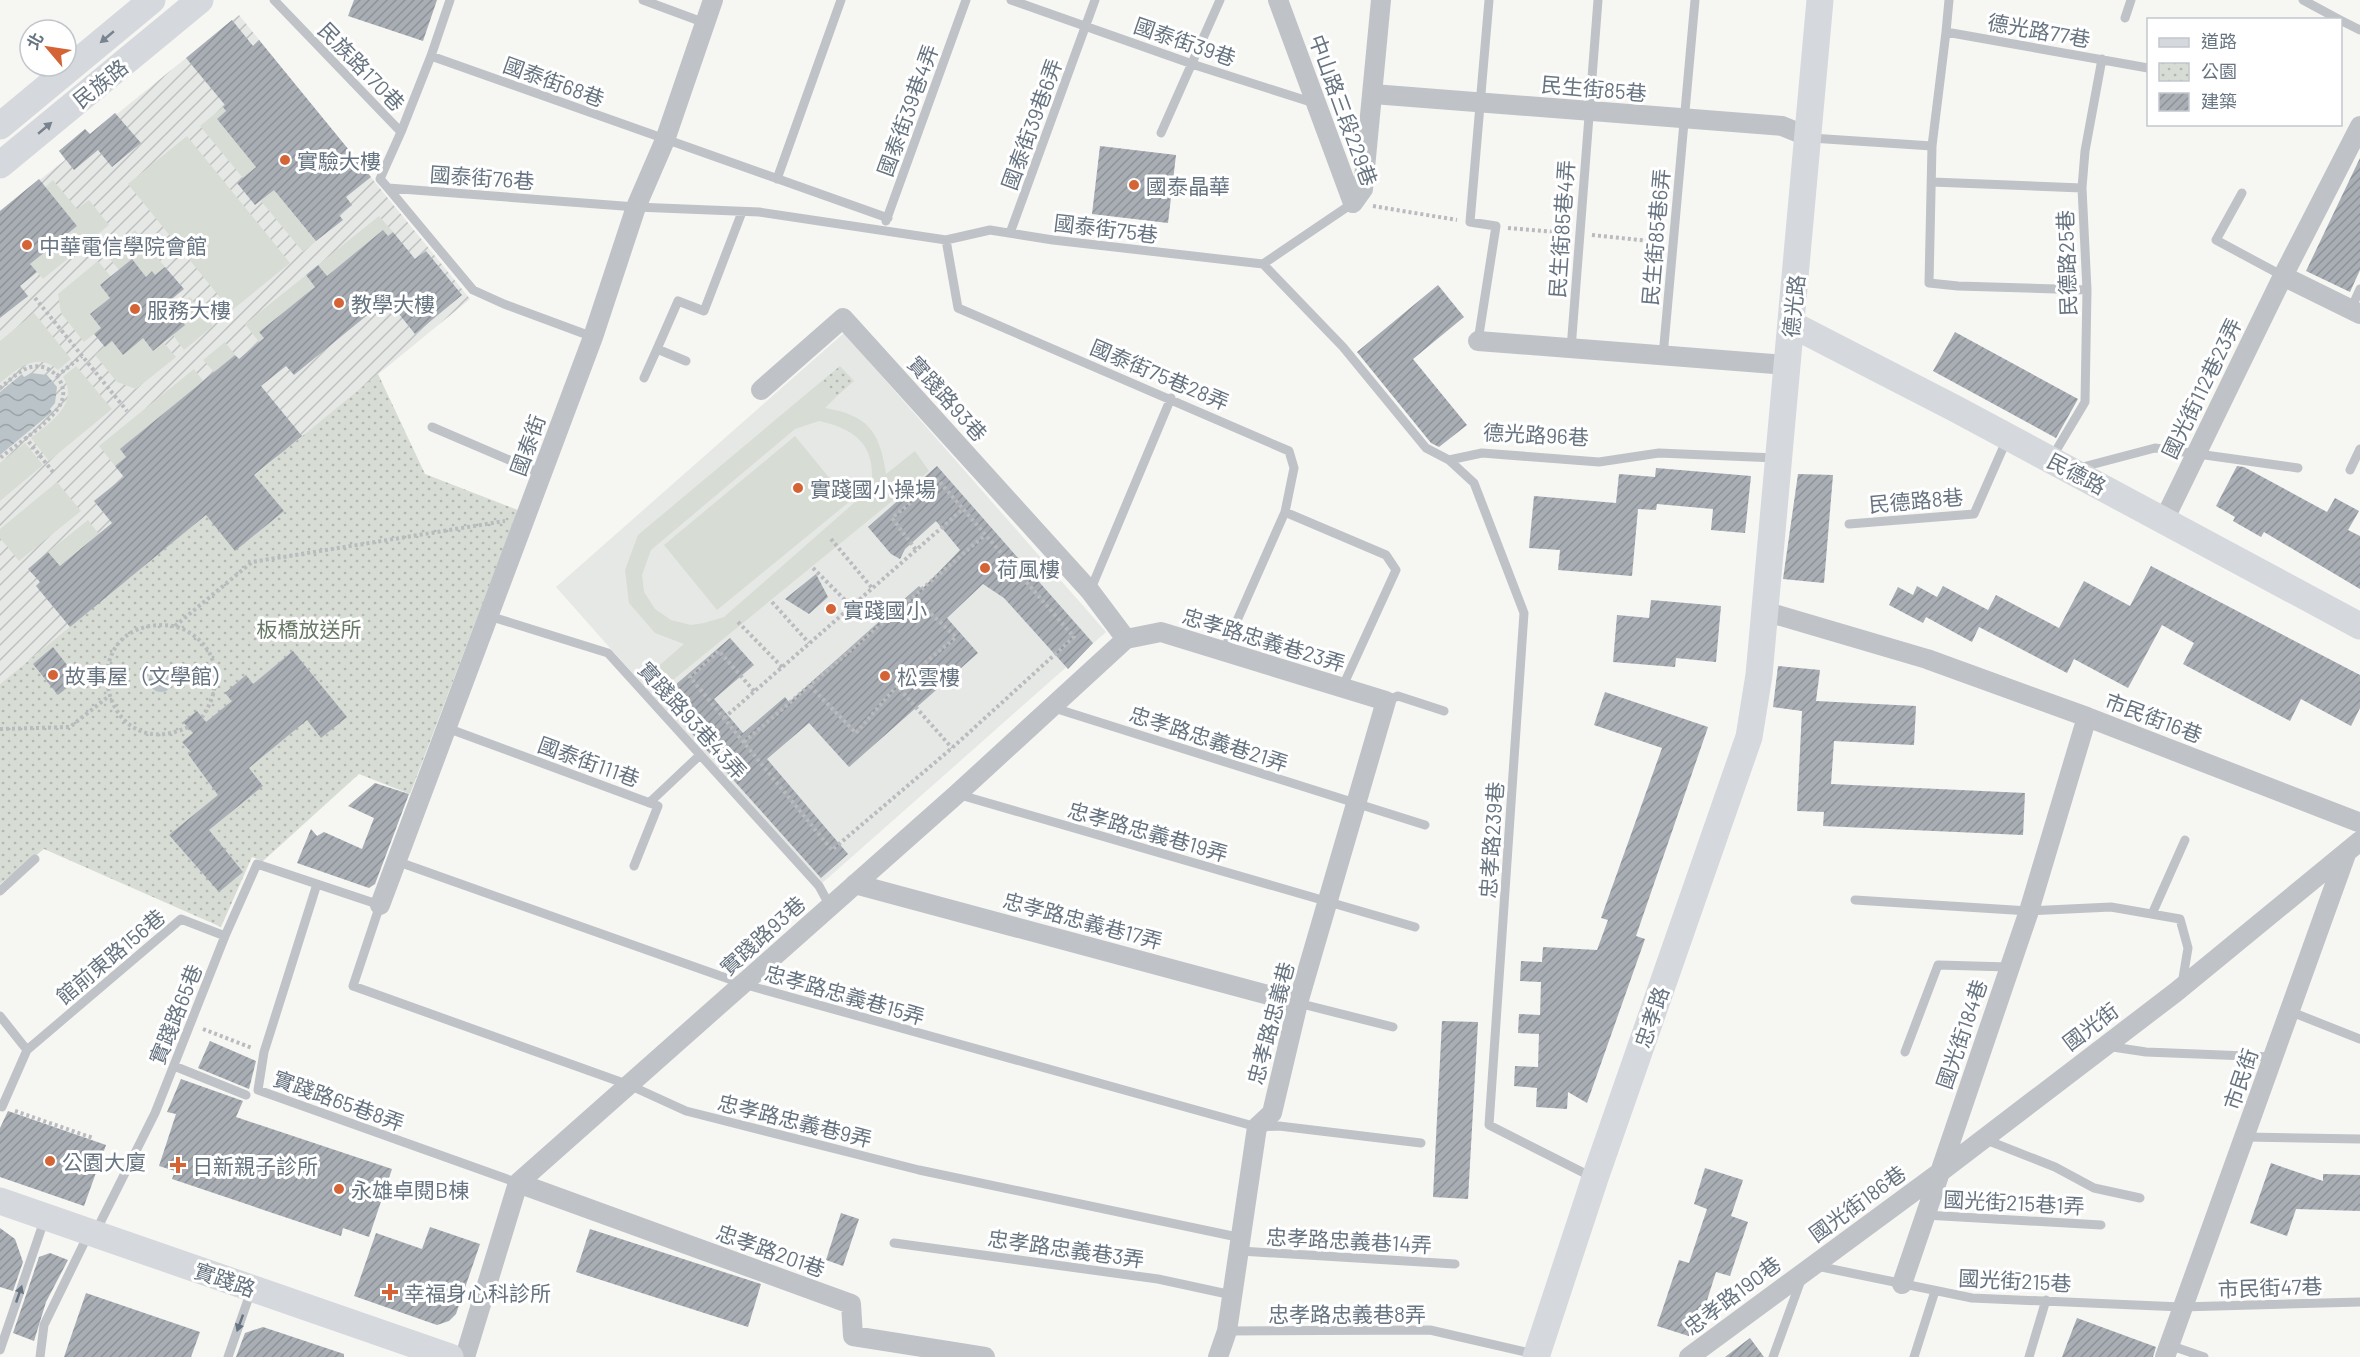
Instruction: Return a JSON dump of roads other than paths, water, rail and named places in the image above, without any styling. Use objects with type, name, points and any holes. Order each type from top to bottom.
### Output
[{"type":"street","name":"民族路","points":[[0,126],[152,0]]},
{"type":"street","name":"民族路","points":[[0,165],[200,0]]},
{"type":"street","name":"國泰街","points":[[380,905],[593,337],[636,207],[665,140],[713,0]]},
{"type":"street","name":"中山路三段229巷","points":[[1278,0],[1314,103],[1353,203]]},
{"type":"street","points":[[1353,203],[1363,189],[1381,0]]},
{"type":"street","name":"德光路","points":[[1759,675],[1776,458],[1809,137],[1820,0]]},
{"type":"street","name":"民生街85巷","points":[[1373,94],[1782,126],[1809,137]]},
{"type":"street","name":"國光街112巷23弄","points":[[2164,520],[2283,276],[2360,126]]},
{"type":"street","points":[[2283,276],[2355,311]]},
{"type":"street","name":"實踐路93巷","points":[[518,1183],[957,794],[1126,639],[1090,591],[843,318],[761,390]]},
{"type":"street","name":"民德路","points":[[1791,324],[2061,464],[2360,626]]},
{"type":"street","points":[[1478,341],[1787,365]]},
{"type":"street","points":[[1764,611],[1927,659],[2087,717]]},
{"type":"street","name":"忠孝路忠義巷23弄","points":[[1126,639],[1161,632],[1386,701]]},
{"type":"street","name":"忠孝路","points":[[1536,1356],[1595,1178],[1749,737],[1759,675]]},
{"type":"street","name":"忠孝路忠義巷","points":[[1218,1357],[1227,1331],[1241,1245],[1243,1208],[1257,1127],[1272,1113],[1298,1003],[1386,701]]},
{"type":"street","name":"市民街16巷","points":[[2029,910],[2087,717],[2359,819]]},
{"type":"street","name":"市民街","points":[[2167,1351],[2289,1011],[2353,847],[2359,819]]},
{"type":"street","name":"國光街","points":[[1939,1173],[2181,987],[2353,847]]},
{"type":"street","name":"忠孝路忠義巷17弄","points":[[855,884],[1298,1003]]},
{"type":"street","name":"國光街184巷","points":[[1939,1173],[2029,910]]},
{"type":"street","points":[[1902,1284],[1939,1173]]},
{"type":"street","name":"國光街186巷","points":[[1808,1268],[1939,1173]]},
{"type":"street","points":[[465,1357],[518,1183]]},
{"type":"street","name":"忠孝路201巷","points":[[518,1183],[851,1304],[853,1336],[986,1357]]},
{"type":"street","name":"實踐路","points":[[0,1201],[450,1357]]},
{"type":"street","name":"忠孝路190巷","points":[[1689,1357],[1808,1268]]},
{"type":"lane","name":"民族路170巷","points":[[274,0],[400,132],[431,56],[450,0]]},
{"type":"lane","points":[[642,0],[705,23]]},
{"type":"lane","points":[[777,179],[841,0]]},
{"type":"lane","name":"國泰街39巷4弄","points":[[881,231],[888,218],[966,0]]},
{"type":"lane","name":"國泰街39巷","points":[[1011,0],[1314,103]]},
{"type":"lane","name":"國泰街39巷6弄","points":[[1010,234],[1095,0]]},
{"type":"lane","points":[[1161,134],[1190,62],[1220,0]]},
{"type":"lane","points":[[1478,341],[1496,226],[1470,222],[1489,0]]},
{"type":"lane","name":"民生街85巷4弄","points":[[1571,349],[1587,111],[1598,0]]},
{"type":"lane","name":"民生街85巷6弄","points":[[1662,356],[1695,0]]},
{"type":"lane","points":[[1949,0],[1932,146],[1929,283],[2087,291]]},
{"type":"lane","points":[[2125,18],[2131,0]]},
{"type":"lane","points":[[2303,0],[2336,18]]},
{"type":"lane","points":[[2342,21],[2360,30]]},
{"type":"lane","name":"德光路77巷","points":[[1946,32],[2147,68]]},
{"type":"lane","name":"國泰街68巷","points":[[431,56],[888,218]]},
{"type":"lane","name":"民德路25巷","points":[[2061,464],[2085,402],[2087,291],[2082,188],[2085,151],[2102,59]]},
{"type":"lane","points":[[400,132],[380,179],[473,290],[593,337]]},
{"type":"lane","points":[[1809,137],[1932,146]]},
{"type":"lane","points":[[1932,182],[2082,188]]},
{"type":"lane","name":"國泰街76巷","points":[[388,188],[636,207]]},
{"type":"lane","points":[[2242,193],[2216,240],[2283,276]]},
{"type":"lane","points":[[1353,203],[1263,264],[1342,347],[1426,448],[1449,460]]},
{"type":"lane","name":"國泰街75巷","points":[[636,207],[759,212],[946,240],[990,230],[1263,264]]},
{"type":"lane","points":[[644,378],[678,301],[704,311],[742,212]]},
{"type":"lane","name":"國泰街75巷28弄","points":[[946,240],[958,308],[1171,398],[1289,451],[1294,468],[1285,512],[1224,650]]},
{"type":"lane","points":[[2355,311],[2360,290]]},
{"type":"lane","points":[[657,349],[686,361]]},
{"type":"lane","points":[[1090,591],[1171,398]]},
{"type":"lane","points":[[432,427],[542,474]]},
{"type":"lane","name":"民德路8巷","points":[[1849,524],[1974,514],[2008,436]]},
{"type":"lane","points":[[2061,464],[2155,448],[2298,468]]},
{"type":"lane","points":[[2350,470],[2360,449]]},
{"type":"lane","name":"德光路96巷","points":[[1449,460],[1482,453],[1599,462],[1659,453],[1776,458]]},
{"type":"lane","name":"忠孝路239巷","points":[[1449,460],[1474,483],[1524,614],[1489,1125],[1595,1178]]},
{"type":"lane","points":[[1285,512],[1386,555],[1396,570],[1342,688]]},
{"type":"lane","name":"實踐路93巷43弄","points":[[489,616],[608,653],[819,886],[831,906]]},
{"type":"lane","points":[[1386,701],[1398,696],[1444,711]]},
{"type":"lane","name":"忠孝路忠義巷21弄","points":[[1051,707],[1425,825]]},
{"type":"lane","name":"國泰街111巷","points":[[447,728],[658,806],[634,866]]},
{"type":"lane","points":[[649,803],[700,754]]},
{"type":"lane","name":"忠孝路忠義巷19弄","points":[[957,794],[1414,927]]},
{"type":"lane","points":[[2152,914],[2185,840]]},
{"type":"lane","points":[[0,891],[35,859]]},
{"type":"lane","name":"忠孝路忠義巷15弄","points":[[396,861],[743,984],[1257,1127],[1279,1126],[1421,1143]]},
{"type":"lane","name":"實踐路65巷","points":[[40,1357],[44,1325],[155,1113],[225,936],[257,864],[380,905]]},
{"type":"lane","name":"實踐路65巷8弄","points":[[317,884],[264,1052],[258,1090],[518,1183]]},
{"type":"lane","points":[[1855,900],[2029,910],[2111,907],[2180,919],[2188,948],[2181,987]]},
{"type":"lane","name":"忠孝路忠義巷9弄","points":[[380,905],[353,986],[629,1084],[686,1111],[919,1170],[1241,1245]]},
{"type":"lane","name":"館前東路156巷","points":[[2,1107],[27,1050],[181,919],[225,936]]},
{"type":"lane","points":[[1905,1052],[1938,965],[2009,967]]},
{"type":"lane","points":[[1298,1003],[1393,1027]]},
{"type":"lane","points":[[2289,1011],[2360,1039]]},
{"type":"lane","points":[[0,1016],[27,1050]]},
{"type":"lane","points":[[2104,1046],[2146,1052],[2272,1058]]},
{"type":"lane","points":[[174,1066],[246,1095]]},
{"type":"lane","points":[[2245,1137],[2360,1139]]},
{"type":"lane","points":[[1982,1138],[2055,1167],[2094,1188],[2140,1198]]},
{"type":"lane","name":"國光街215巷1弄","points":[[1925,1215],[2101,1225]]},
{"type":"lane","points":[[0,1350],[45,1216]]},
{"type":"lane","name":"忠孝路忠義巷3弄","points":[[894,1243],[1158,1279],[1233,1295]]},
{"type":"lane","name":"忠孝路忠義巷14弄","points":[[1241,1245],[1455,1264]]},
{"type":"lane","points":[[1773,1357],[1808,1268]]},
{"type":"lane","name":"國光街215巷","points":[[1808,1268],[1972,1298],[2181,1307]]},
{"type":"lane","points":[[228,1357],[252,1289]]},
{"type":"lane","points":[[1914,1357],[1935,1292]]},
{"type":"lane","points":[[2029,1357],[2046,1300]]},
{"type":"lane","name":"市民街47巷","points":[[2181,1307],[2360,1302]]},
{"type":"lane","name":"忠孝路忠義巷8弄","points":[[1227,1331],[1430,1330],[1536,1356]]},
{"type":"lane","points":[[2167,1351],[2204,1357]]},
{"type":"water","points":[[31,373],[47,375],[57,387],[55,403],[50,409],[52,412],[0,455],[0,392],[22,374],[24,377]]},
{"type":"water","points":[[161,668],[166,669],[172,675],[172,685],[166,691],[161,692],[156,691],[150,685],[149,680],[150,675],[156,669]]},
{"type":"place","name":"實驗大樓","points":[[285,160]]},
{"type":"place","name":"國泰晶華","points":[[1134,185]]},
{"type":"place","name":"中華電信學院會館","points":[[27,245]]},
{"type":"place","name":"教學大樓","points":[[339,303]]},
{"type":"place","name":"服務大樓","points":[[135,309]]},
{"type":"place","name":"實踐國小操場","points":[[798,488]]},
{"type":"place","name":"荷風樓","points":[[985,568]]},
{"type":"place","name":"實踐國小","points":[[831,609]]},
{"type":"place","name":"故事屋（文學館）","points":[[53,675]]},
{"type":"place","name":"松雲樓","points":[[885,676]]},
{"type":"place","name":"公園大廈","points":[[50,1161]]},
{"type":"place","name":"日新親子診所","points":[[178,1165]]},
{"type":"place","name":"永雄卓閱B棟","points":[[339,1189]]},
{"type":"place","name":"幸福身心科診所","points":[[390,1292]]},
{"type":"park label","name":"板橋放送所","points":[[309,628]]}]
